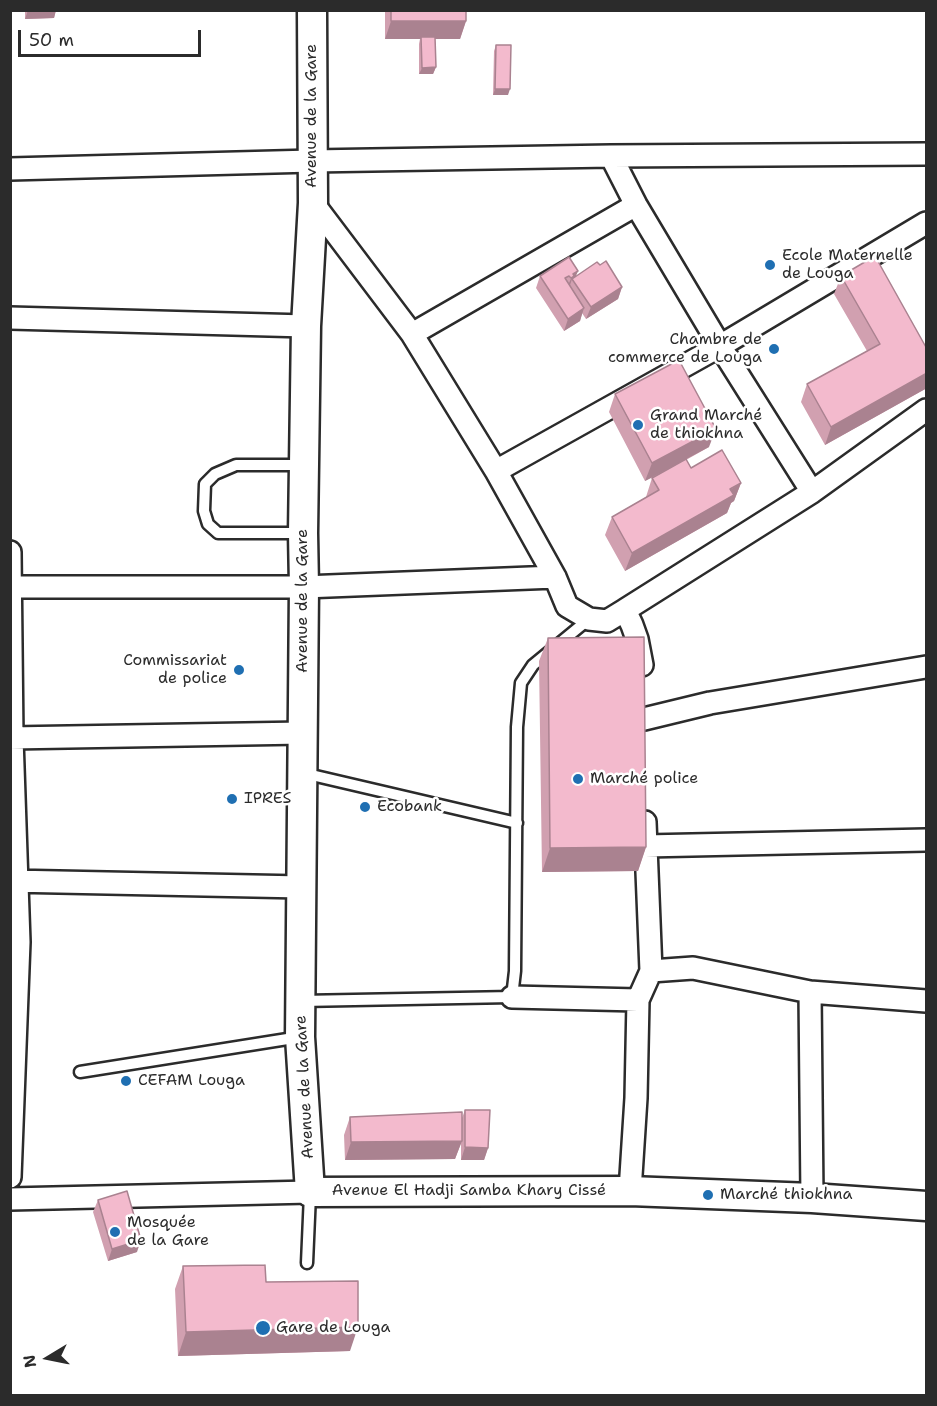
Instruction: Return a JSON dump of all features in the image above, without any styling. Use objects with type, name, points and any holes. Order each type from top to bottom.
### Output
[{"type":"street","name":"Avenue de la Gare","points":[[310,1192],[300,1037],[306,326],[313,203],[312,10]]},
{"type":"street","points":[[10,169],[611,156],[927,154]]},
{"type":"street","points":[[611,156],[636,205],[720,346],[812,492]]},
{"type":"street","points":[[313,203],[412,334],[496,471],[555,577],[567,606],[589,619],[606,621],[625,610],[812,492],[927,410]]},
{"type":"street","points":[[412,334],[636,205]]},
{"type":"street","points":[[496,471],[871,263],[927,223]]},
{"type":"street","points":[[10,318],[306,326]]},
{"type":"street","points":[[10,552],[13,881],[19,942],[10,1177]]},
{"type":"street","points":[[11,587],[304,587],[555,577]]},
{"type":"street","points":[[625,610],[637,639],[642,662],[644,742]]},
{"type":"street","points":[[644,719],[710,703],[927,667]]},
{"type":"street","points":[[11,738],[303,733]]},
{"type":"street","points":[[630,1191],[636,1098],[638,1000],[651,971],[645,800]]},
{"type":"street","points":[[645,846],[927,840]]},
{"type":"street","points":[[13,881],[302,887]]},
{"type":"street","points":[[651,971],[693,968],[810,992],[927,1001]]},
{"type":"street","points":[[810,992],[812,1198]]},
{"type":"street","points":[[512,997],[638,1000]]},
{"type":"street","name":"Avenue El Hadji Samba Khary Cissé","points":[[10,1199],[310,1192],[630,1191],[812,1198],[927,1206]]},
{"type":"lane","points":[[303,533],[218,533],[208,524],[204,511],[205,484],[214,474],[236,465],[304,465]]},
{"type":"lane","points":[[301,1001],[512,997],[515,971],[517,727],[522,683],[533,665],[589,619]]},
{"type":"lane","points":[[303,773],[517,823]]},
{"type":"lane","points":[[80,1072],[300,1037]]},
{"type":"lane","points":[[307,1263],[310,1192]]},
{"type":"building","points":[[391,10],[466,10],[466,21],[391,21]]},
{"type":"building","points":[[421,37],[435,37],[436,67],[422,68]]},
{"type":"building","points":[[496,45],[511,45],[510,89],[495,89]]},
{"type":"building","points":[[875,256],[927,349],[927,373],[831,427],[807,384],[880,344],[841,276]]},
{"type":"building","points":[[569,257],[578,271],[571,278],[569,276],[565,278],[584,308],[568,319],[540,276]]},
{"type":"building","points":[[606,261],[622,287],[591,307],[572,279],[597,262],[600,265]]},
{"type":"building","points":[[679,360],[716,429],[652,463],[615,394]]},
{"type":"building","points":[[722,450],[741,483],[730,489],[734,495],[632,553],[612,517],[659,490],[652,478],[686,459],[691,468]]},
{"type":"building","points":[[644,637],[646,847],[550,848],[548,638]]},
{"type":"building","points":[[465,1110],[490,1110],[488,1148],[465,1147]]},
{"type":"building","points":[[462,1112],[462,1141],[351,1142],[350,1117]]},
{"type":"building","points":[[127,1191],[141,1240],[112,1249],[98,1200]]},
{"type":"building","points":[[265,1265],[266,1282],[358,1281],[358,1327],[186,1332],[183,1266]]},
{"type":"place","name":"Ecole Maternelle de Louga","points":[[770,265]]},
{"type":"place","name":"Chambre de commerce de Louga","points":[[774,349]]},
{"type":"place","name":"Grand Marché de thiokhna","points":[[638,425]]},
{"type":"place","name":"Commissariat de police","points":[[239,670]]},
{"type":"place","name":"Marché police","points":[[578,779]]},
{"type":"place","name":"IPRES","points":[[232,799]]},
{"type":"place","name":"Ecobank","points":[[365,807]]},
{"type":"place","name":"CEFAM Louga","points":[[126,1081]]},
{"type":"place","name":"Marché thiokhna","points":[[708,1195]]},
{"type":"place","name":"Mosquée de la Gare","points":[[115,1232]]},
{"type":"place","name":"Gare de Louga","points":[[263,1328]]}]
